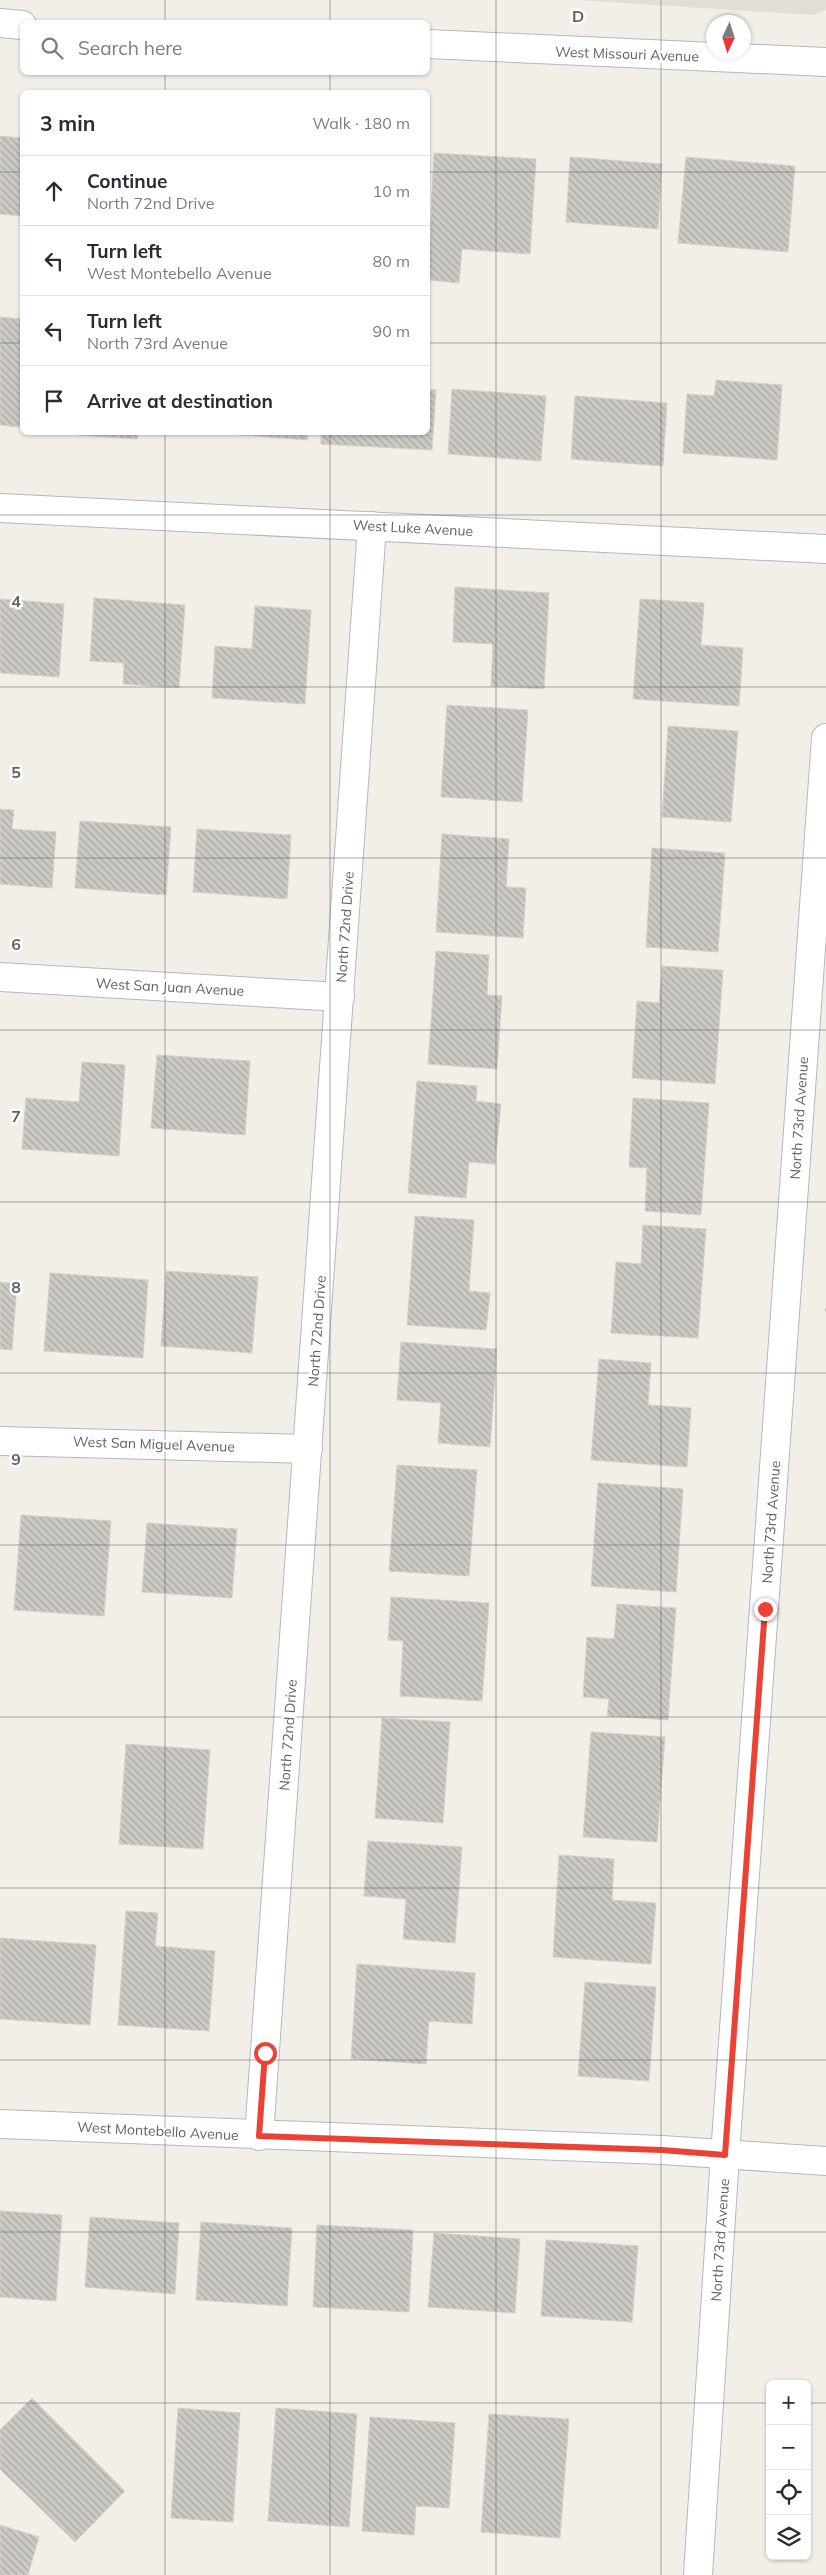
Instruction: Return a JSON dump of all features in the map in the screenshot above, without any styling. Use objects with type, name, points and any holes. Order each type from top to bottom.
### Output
[{"type":"street","points":[[0,23],[20,24]]},
{"type":"street","name":"West Missouri Avenue","points":[[430,44],[826,62]]},
{"type":"street","name":"West Luke Avenue","points":[[0,508],[826,549]]},
{"type":"street","name":"North 72nd Drive","points":[[259,2136],[372,526]]},
{"type":"street","name":"North 73rd Avenue","points":[[698,2575],[725,2155],[826,738]]},
{"type":"street","name":"West San Juan Avenue","points":[[0,977],[340,997]]},
{"type":"street","name":"West San Miguel Avenue","points":[[0,1441],[308,1449]]},
{"type":"street","name":"West Montebello Avenue","points":[[0,2124],[259,2136],[662,2150],[826,2161]]},
{"type":"shaded area","points":[[576,0],[826,0],[826,10],[813,15]]},
{"type":"building","points":[[0,136],[20,138],[20,216],[0,214]]},
{"type":"building","points":[[434,153],[536,159],[530,254],[462,249],[459,283],[430,280]]},
{"type":"building","points":[[570,157],[662,164],[658,229],[566,222]]},
{"type":"building","points":[[686,157],[795,166],[788,252],[678,243]]},
{"type":"building","points":[[0,317],[20,319],[20,427],[0,425]]},
{"type":"building","points":[[716,380],[782,385],[777,460],[683,453],[687,394],[714,396]]},
{"type":"building","points":[[430,389],[436,390],[432,450],[321,444],[321,435],[430,435]]},
{"type":"building","points":[[452,389],[546,396],[541,461],[448,454]]},
{"type":"building","points":[[575,396],[667,403],[663,466],[571,459]]},
{"type":"building","points":[[78,435],[138,435],[137,439]]},
{"type":"building","points":[[243,435],[308,435],[307,440]]},
{"type":"building","points":[[455,587],[549,593],[544,689],[491,686],[493,644],[453,642]]},
{"type":"building","points":[[94,598],[185,605],[179,688],[123,684],[124,663],[90,661]]},
{"type":"building","points":[[0,599],[64,604],[59,677],[0,673]]},
{"type":"building","points":[[640,599],[704,603],[701,645],[743,648],[739,706],[633,699]]},
{"type":"building","points":[[255,606],[311,610],[305,704],[212,698],[215,646],[252,649]]},
{"type":"building","points":[[447,705],[528,710],[522,802],[441,797]]},
{"type":"building","points":[[668,726],[738,731],[731,822],[662,817]]},
{"type":"building","points":[[0,809],[14,810],[12,829],[56,832],[52,888],[0,884]]},
{"type":"building","points":[[80,821],[171,827],[166,895],[75,888]]},
{"type":"building","points":[[197,829],[291,835],[287,899],[193,892]]},
{"type":"building","points":[[442,834],[509,839],[506,887],[526,888],[523,938],[436,932]]},
{"type":"building","points":[[652,848],[725,853],[718,952],[646,947]]},
{"type":"building","points":[[436,951],[489,955],[487,995],[502,996],[497,1069],[428,1064]]},
{"type":"building","points":[[662,966],[723,970],[715,1084],[632,1078],[637,1001],[659,1003]]},
{"type":"building","points":[[157,1055],[250,1061],[245,1135],[151,1128]]},
{"type":"building","points":[[82,1062],[125,1065],[119,1156],[22,1149],[26,1098],[79,1102]]},
{"type":"building","points":[[417,1081],[477,1086],[476,1101],[501,1104],[495,1164],[469,1162],[466,1198],[408,1193]]},
{"type":"building","points":[[633,1098],[709,1103],[701,1215],[645,1211],[647,1168],[629,1167]]},
{"type":"building","points":[[415,1216],[474,1220],[469,1291],[490,1293],[486,1330],[407,1325]]},
{"type":"building","points":[[643,1225],[706,1229],[698,1338],[611,1333],[616,1262],[641,1264]]},
{"type":"building","points":[[166,1271],[258,1277],[252,1353],[161,1346]]},
{"type":"building","points":[[50,1273],[148,1280],[143,1358],[44,1351]]},
{"type":"building","points":[[0,1282],[17,1284],[12,1350],[0,1349]]},
{"type":"building","points":[[401,1342],[497,1349],[490,1447],[438,1443],[441,1403],[397,1400]]},
{"type":"building","points":[[599,1359],[651,1363],[648,1405],[691,1408],[687,1467],[591,1460]]},
{"type":"building","points":[[397,1465],[477,1470],[469,1576],[389,1571]]},
{"type":"building","points":[[598,1483],[683,1489],[676,1592],[591,1586]]},
{"type":"building","points":[[21,1515],[111,1521],[104,1616],[14,1610]]},
{"type":"building","points":[[147,1523],[237,1529],[232,1598],[142,1592]]},
{"type":"building","points":[[391,1597],[489,1603],[482,1701],[400,1696],[403,1641],[388,1640]]},
{"type":"building","points":[[617,1604],[676,1608],[668,1720],[607,1716],[609,1699],[583,1697],[587,1637],[614,1639]]},
{"type":"building","points":[[382,1718],[450,1722],[443,1823],[375,1818]]},
{"type":"building","points":[[591,1732],[665,1737],[657,1842],[583,1837]]},
{"type":"building","points":[[126,1744],[210,1750],[203,1849],[119,1844]]},
{"type":"building","points":[[368,1841],[462,1847],[455,1943],[403,1939],[406,1899],[364,1896]]},
{"type":"building","points":[[559,1855],[614,1859],[612,1900],[656,1903],[651,1964],[553,1957]]},
{"type":"building","points":[[126,1911],[158,1913],[155,1946],[215,1951],[209,2031],[118,2025]]},
{"type":"building","points":[[0,1938],[96,1945],[90,2025],[0,2019]]},
{"type":"building","points":[[357,1964],[475,1973],[472,2024],[429,2021],[426,2064],[351,2059]]},
{"type":"building","points":[[585,1982],[656,1987],[649,2081],[578,2076]]},
{"type":"building","points":[[0,2211],[62,2215],[56,2301],[0,2297]]},
{"type":"building","points":[[90,2217],[179,2223],[175,2294],[85,2287]]},
{"type":"building","points":[[201,2222],[292,2228],[287,2306],[196,2300]]},
{"type":"building","points":[[317,2225],[413,2230],[409,2312],[313,2307]]},
{"type":"building","points":[[434,2233],[520,2239],[515,2313],[428,2307]]},
{"type":"building","points":[[546,2240],[638,2246],[632,2322],[541,2316]]},
{"type":"building","points":[[32,2398],[125,2491],[75,2542],[0,2469],[0,2430]]},
{"type":"building","points":[[178,2408],[240,2413],[233,2522],[171,2518]]},
{"type":"building","points":[[276,2408],[357,2414],[349,2527],[268,2521]]},
{"type":"building","points":[[489,2414],[569,2419],[560,2538],[481,2532]]},
{"type":"building","points":[[370,2417],[455,2423],[449,2508],[416,2506],[414,2535],[362,2531]]},
{"type":"building","points":[[0,2525],[39,2537],[28,2575],[0,2575]]},
{"type":"route","points":[[265,2053],[259,2136],[662,2150],[725,2155],[765,1609]]}]
